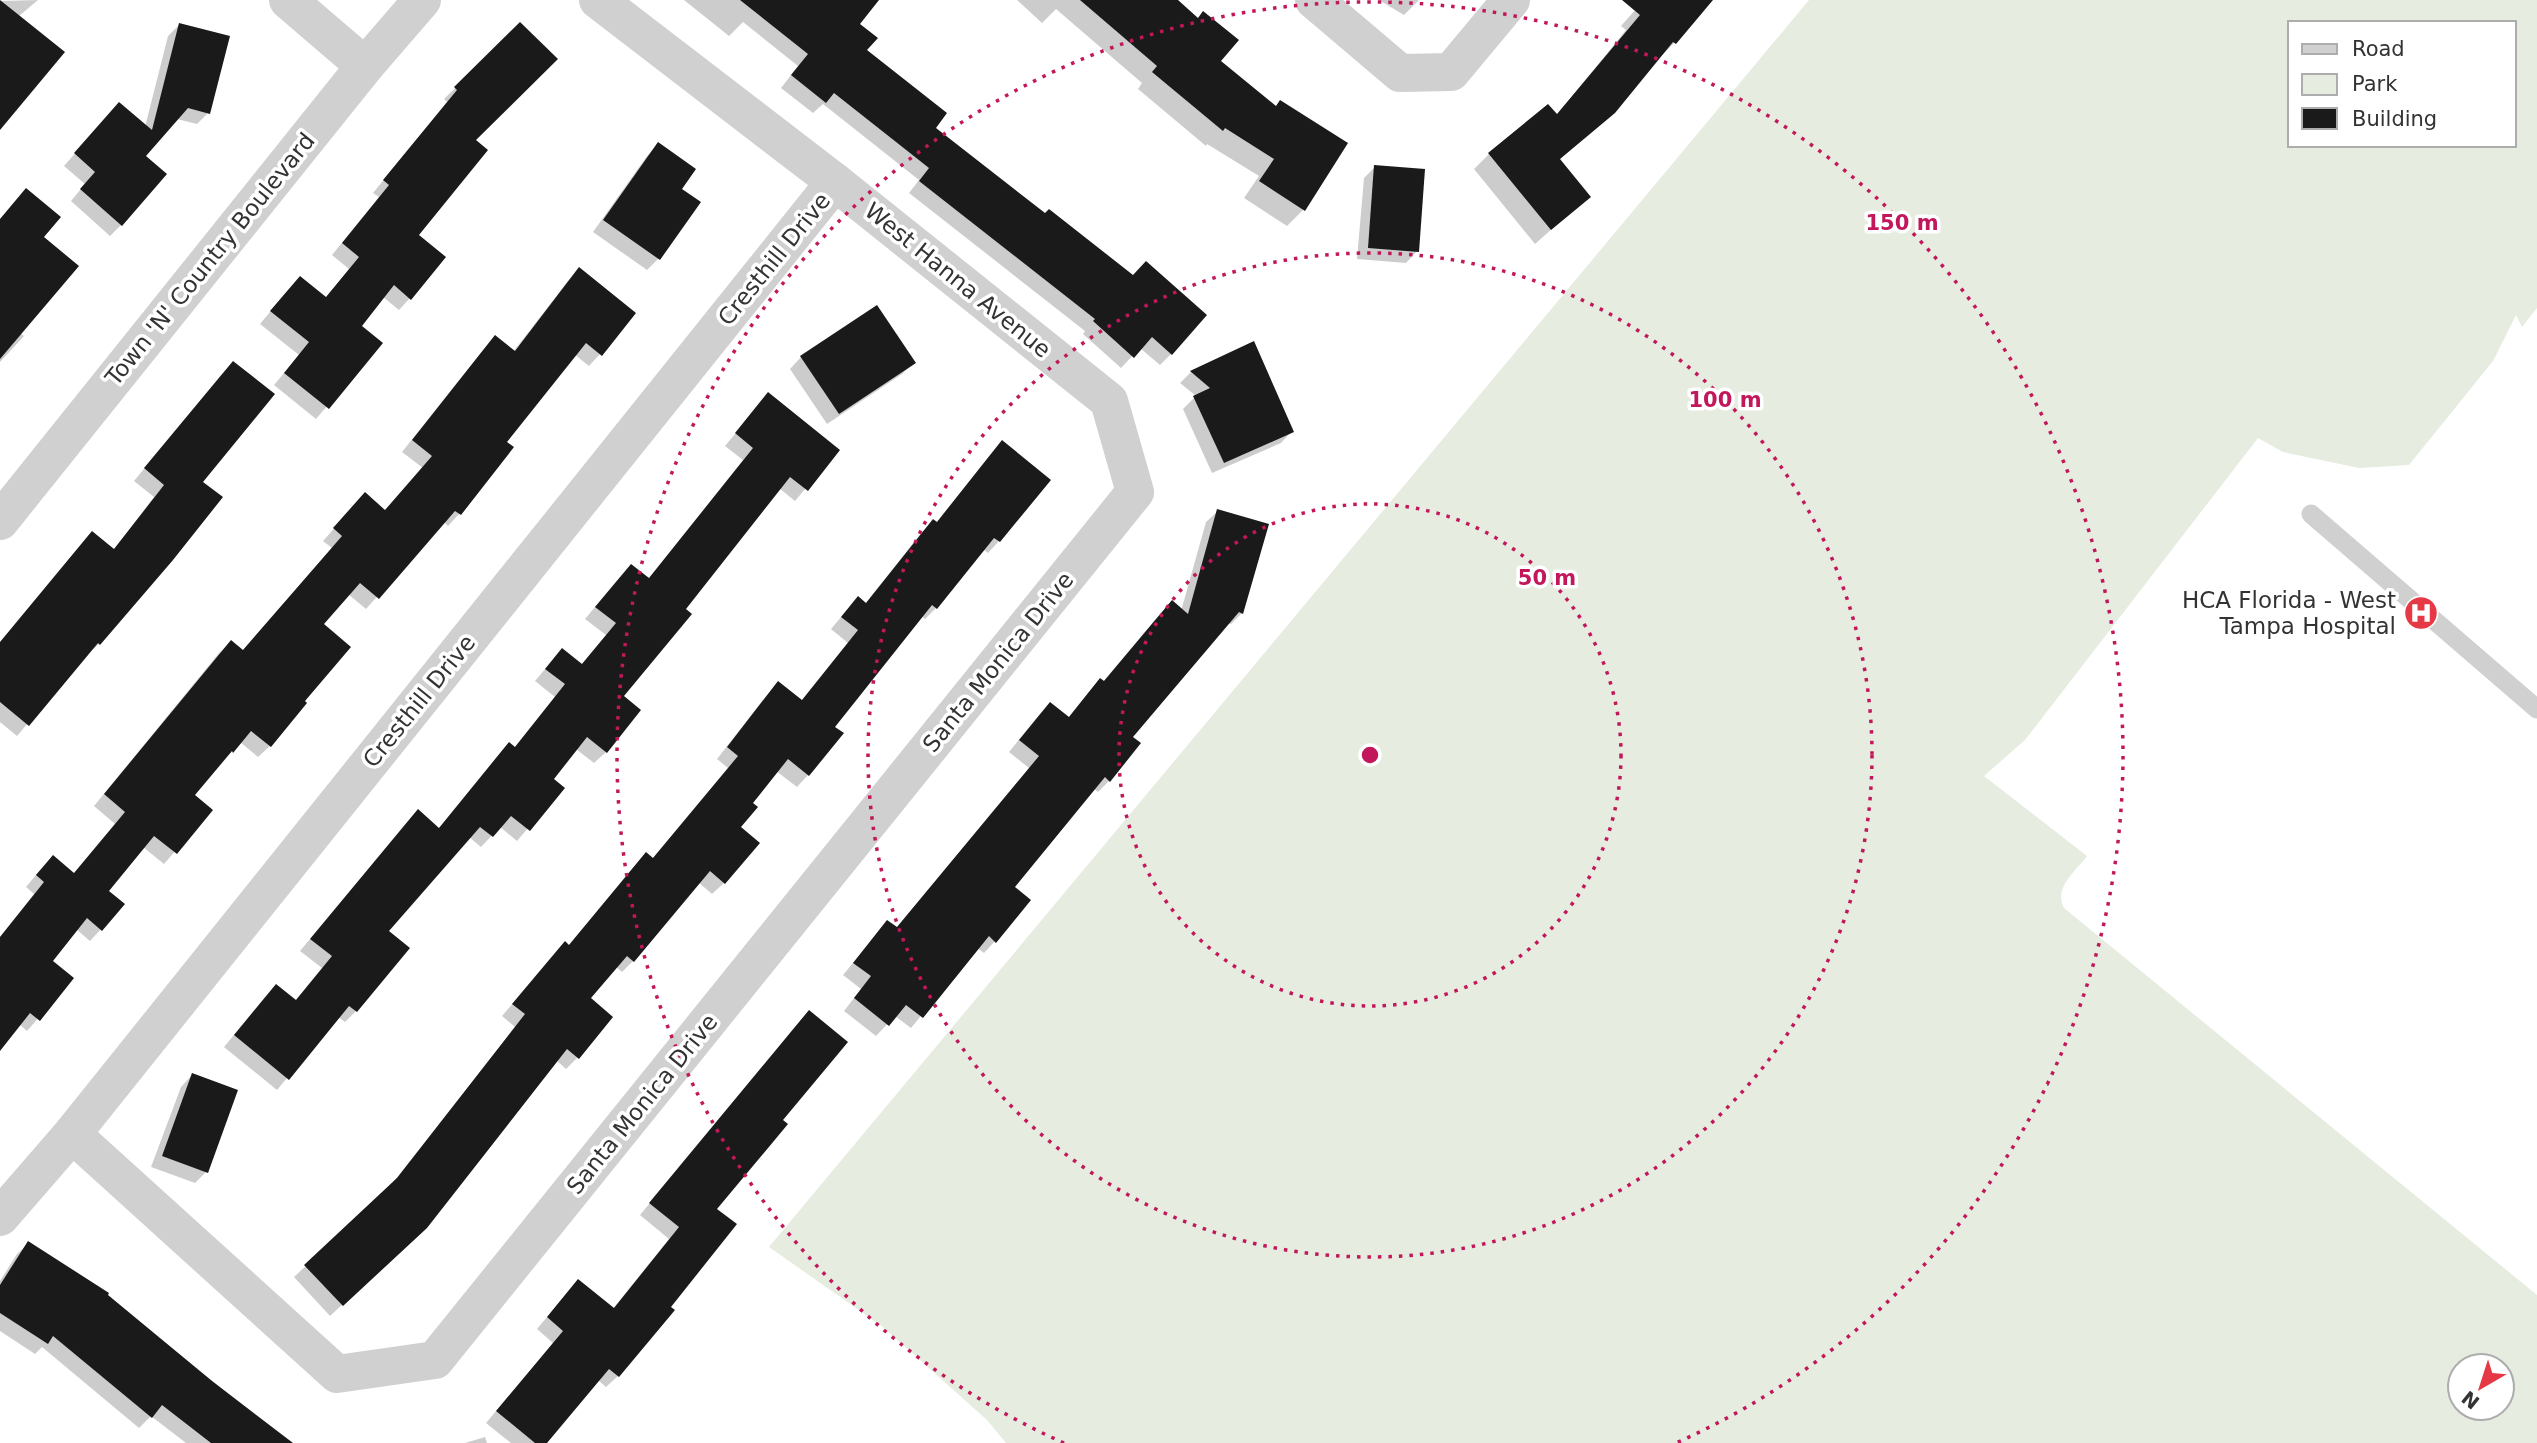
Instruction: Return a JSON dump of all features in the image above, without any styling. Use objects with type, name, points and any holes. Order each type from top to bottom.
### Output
[{"type":"street","points":[[288,0],[365,66]]},
{"type":"street","name":"Town 'N' Country Boulevard","points":[[0,521],[365,66],[422,0]]},
{"type":"street","name":"West Hanna Avenue","points":[[598,0],[835,182],[1109,401],[1135,492]]},
{"type":"street","points":[[1314,0],[1400,73],[1451,72],[1511,0]]},
{"type":"street","name":"Cresthill Drive","points":[[0,1217],[72,1134],[835,182]]},
{"type":"street","name":"Santa Monica Drive","points":[[72,1134],[337,1374],[435,1360],[1135,492]]},
{"type":"lane","points":[[2311,514],[2535,703]]},
{"type":"green space","points":[[1809,0],[2537,0],[2537,308],[2522,327],[2516,315],[2493,361],[2409,465],[2359,468],[2283,452],[2258,438],[2025,740],[1984,776],[2087,856],[2064,887],[2061,901],[2064,908],[2537,1295],[2537,1443],[1006,1443],[987,1420],[883,1327],[769,1247]]},
{"type":"building","points":[[0,0],[65,52],[0,130]]},
{"type":"building","points":[[740,0],[879,0],[860,24],[878,38],[867,50],[947,113],[936,128],[1045,213],[1049,209],[1133,275],[1146,261],[1207,315],[1172,355],[1152,337],[1134,358],[1093,321],[1095,319],[919,181],[929,168],[834,93],[826,103],[791,75],[808,54]]},
{"type":"building","points":[[1080,0],[1178,0],[1198,18],[1203,11],[1239,40],[1221,61],[1276,106],[1280,100],[1348,143],[1305,211],[1259,181],[1274,159],[1225,128],[1223,131],[1152,72],[1157,66]]},
{"type":"building","points":[[1622,0],[1713,0],[1676,44],[1673,42],[1615,113],[1560,159],[1591,197],[1551,230],[1488,153],[1548,104],[1557,114],[1640,15]]},
{"type":"building","points":[[520,22],[558,59],[476,140],[488,150],[419,235],[446,257],[411,300],[394,285],[362,326],[383,343],[329,409],[284,373],[309,342],[270,311],[300,276],[326,297],[359,257],[342,243],[389,185],[383,180],[457,90],[454,87]]},
{"type":"building","points":[[179,23],[230,36],[210,114],[188,108],[146,156],[167,174],[122,226],[80,189],[95,172],[74,153],[119,102],[152,130]]},
{"type":"building","points":[[658,142],[696,169],[682,189],[701,202],[660,260],[603,220]]},
{"type":"building","points":[[1374,165],[1425,169],[1419,252],[1368,248]]},
{"type":"building","points":[[26,188],[61,217],[44,237],[79,266],[0,359],[0,219]]},
{"type":"building","points":[[579,267],[636,313],[602,356],[586,343],[507,442],[514,447],[461,515],[455,511],[379,599],[360,583],[324,624],[351,647],[305,701],[307,703],[271,747],[251,731],[195,795],[213,810],[177,854],[154,836],[109,891],[125,904],[102,931],[87,918],[53,961],[74,978],[40,1021],[30,1013],[0,1051],[0,937],[44,882],[36,875],[53,855],[74,873],[125,812],[104,794],[231,640],[243,650],[342,536],[333,528],[365,492],[385,510],[432,456],[412,440],[495,335],[515,351]]},
{"type":"building","points":[[877,305],[916,363],[839,414],[800,356]]},
{"type":"building","points":[[1254,341],[1294,432],[1224,463],[1193,396],[1210,388],[1190,371]]},
{"type":"building","points":[[233,361],[275,394],[203,482],[223,497],[173,560],[100,645],[98,643],[29,726],[0,702],[0,642],[92,531],[114,549],[164,485],[144,468]]},
{"type":"building","points":[[768,392],[840,450],[808,491],[790,477],[686,609],[692,614],[624,696],[641,710],[607,753],[587,737],[554,779],[565,788],[530,831],[511,816],[493,837],[480,827],[389,931],[410,948],[357,1012],[349,1006],[289,1080],[234,1035],[276,984],[296,1000],[332,956],[310,939],[418,809],[439,828],[509,742],[515,747],[565,684],[545,669],[562,648],[582,664],[616,623],[595,607],[631,564],[649,578],[753,448],[735,433]]},
{"type":"building","points":[[1002,440],[1051,480],[1000,542],[994,538],[937,609],[932,605],[835,727],[844,733],[809,776],[788,759],[753,803],[758,807],[741,827],[760,843],[725,884],[710,871],[634,962],[627,956],[591,998],[613,1017],[579,1059],[567,1049],[427,1228],[343,1306],[304,1265],[397,1178],[525,1014],[512,1004],[565,941],[569,945],[646,852],[653,858],[738,756],[727,747],[778,681],[802,700],[858,630],[841,617],[858,596],[866,603],[933,519],[937,522]]},
{"type":"building","points":[[1217,509],[1269,524],[1243,614],[1239,612],[1133,737],[1141,743],[1110,782],[1105,777],[1015,887],[1031,900],[996,943],[989,936],[923,1018],[906,1005],[889,1026],[854,998],[871,976],[853,963],[887,920],[897,927],[1039,756],[1019,740],[1050,702],[1069,717],[1100,678],[1104,681],[1172,600],[1188,614]]},
{"type":"building","points":[[809,1010],[848,1042],[783,1120],[788,1124],[717,1209],[737,1224],[671,1307],[675,1310],[619,1377],[609,1369],[547,1443],[535,1443],[496,1411],[563,1331],[547,1317],[578,1279],[614,1308],[679,1227],[649,1203]]},
{"type":"building","points":[[192,1073],[238,1090],[208,1173],[162,1156]]},
{"type":"building","points":[[28,1241],[109,1293],[108,1295],[212,1381],[293,1443],[211,1443],[162,1405],[152,1418],[53,1336],[48,1344],[0,1313],[0,1285]]},
{"type":"place","name":"HCA Florida - West Tampa Hospital","points":[[2421,613]]}]
